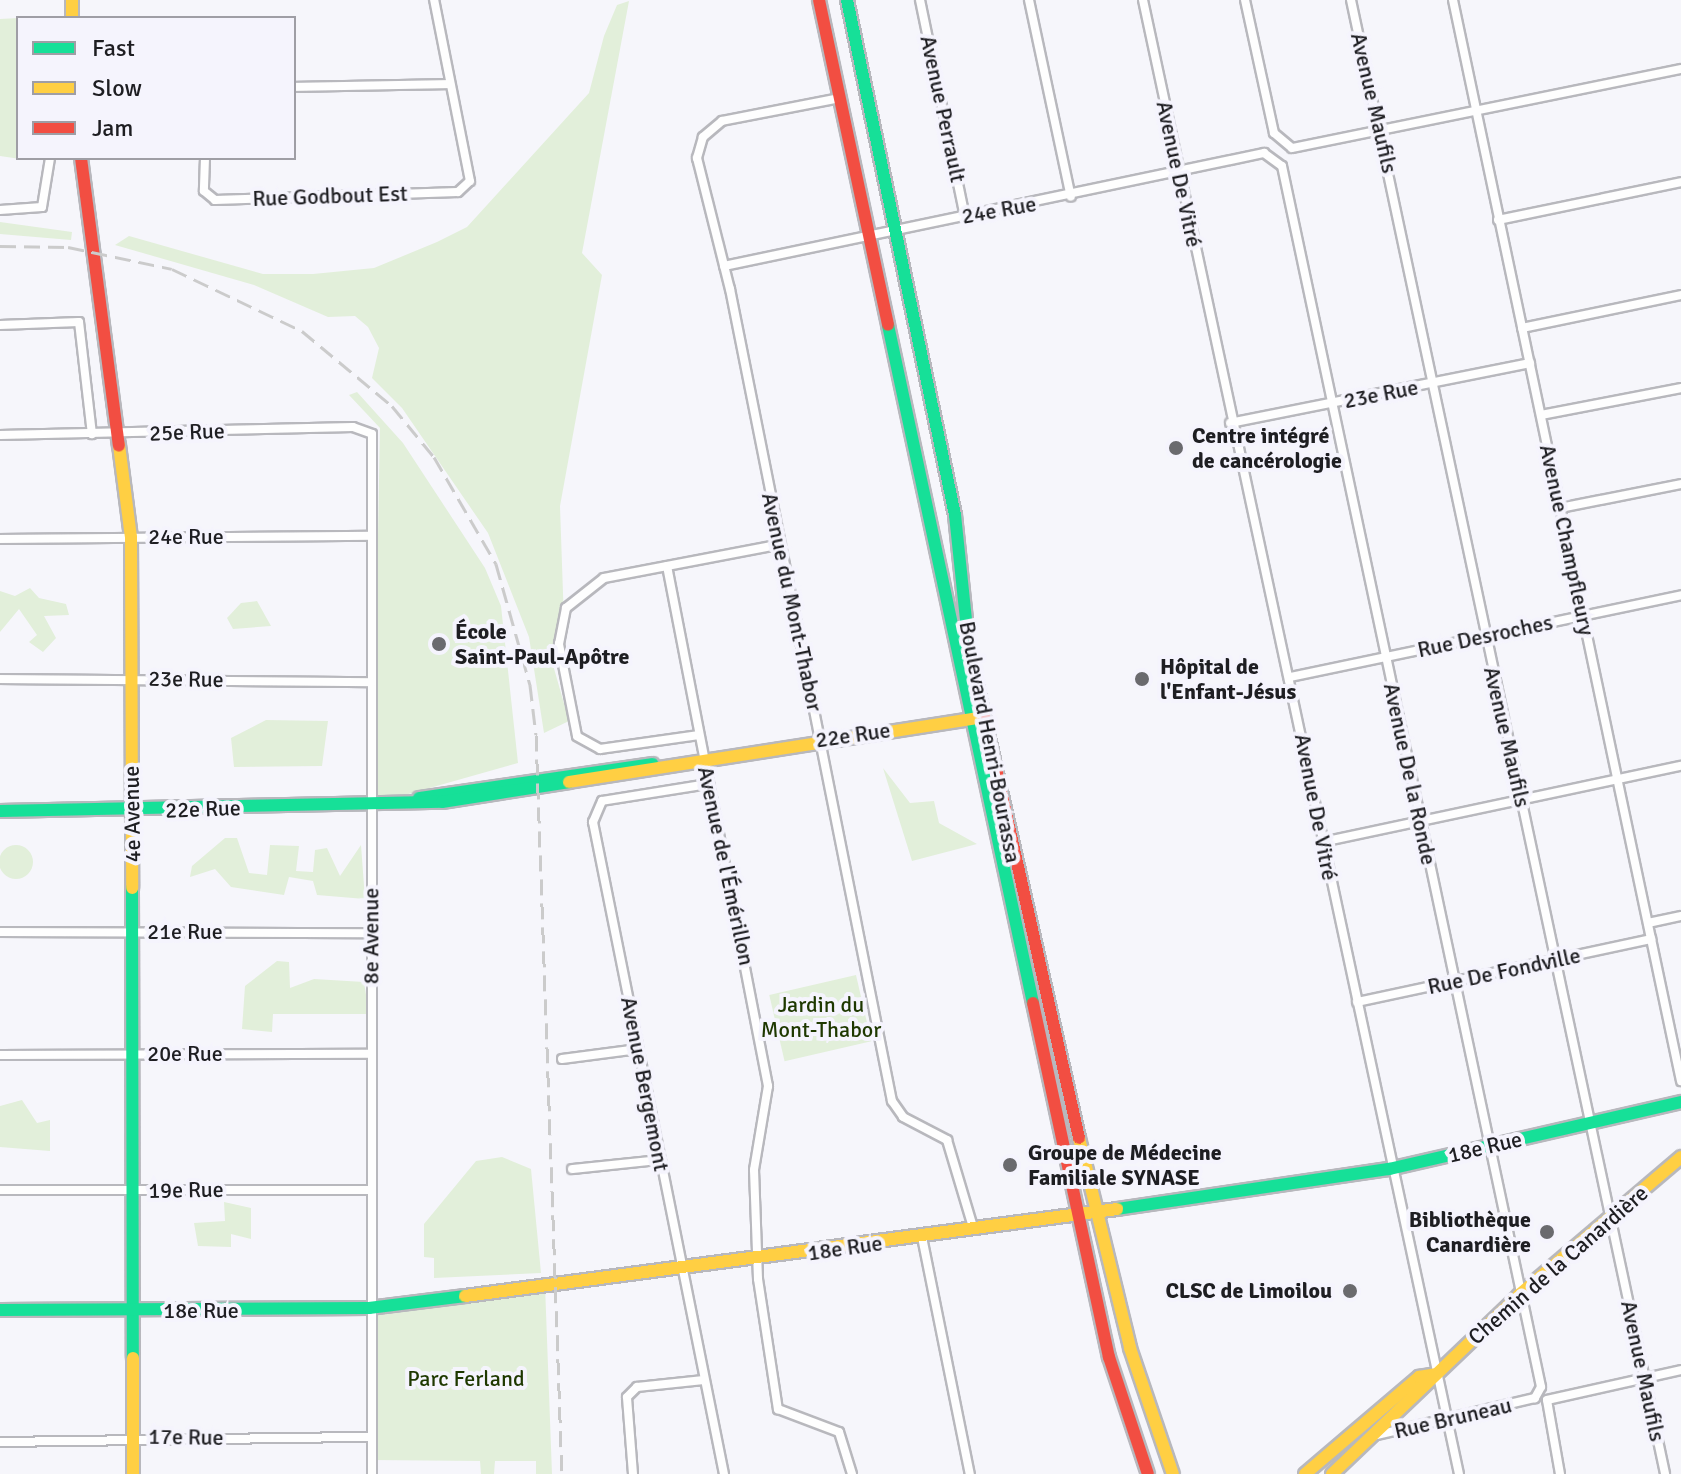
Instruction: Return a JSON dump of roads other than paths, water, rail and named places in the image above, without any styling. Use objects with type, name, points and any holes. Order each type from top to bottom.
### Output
[{"type":"main road","name":"Boulevard Henri-Bourassa","points":[[819,0],[976,718],[1109,1357],[1148,1474]]},
{"type":"main road","name":"Boulevard Henri-Bourassa","points":[[847,0],[955,515],[976,718],[1099,1210],[1130,1348],[1173,1474]]},
{"type":"main road","name":"4e Avenue","points":[[81,160],[121,434],[131,537],[133,1474]]},
{"type":"main road","name":"22e Rue","points":[[0,811],[133,811],[373,804],[518,792],[703,758],[976,718]]},
{"type":"main road","name":"18e Rue","points":[[0,1310],[369,1308],[761,1261],[973,1227],[1389,1169],[1681,1102]]},
{"type":"main road","name":"Chemin de la Canardière","points":[[1332,1474],[1364,1438],[1519,1295],[1681,1157]]},
{"type":"main road","name":"Chemin de la Canardière","points":[[1305,1474],[1321,1469],[1419,1377],[1436,1374]]},
{"type":"street","points":[[296,87],[449,84],[434,0]]},
{"type":"street","name":"Avenue Perrault","points":[[920,0],[965,217]]},
{"type":"street","points":[[1029,0],[1071,197]]},
{"type":"street","name":"Avenue De Vitré","points":[[1143,0],[1230,423],[1290,677],[1389,1169],[1459,1474]]},
{"type":"street","points":[[1245,0],[1282,146],[1381,132],[1476,109],[1681,69]]},
{"type":"street","name":"Avenue Maufils","points":[[1351,0],[1665,1474]]},
{"type":"street","name":"Avenue Champfleury","points":[[1453,0],[1681,1081]]},
{"type":"street","name":"Rue Godbout Est","points":[[205,160],[204,191],[215,200],[458,192],[470,181],[449,84]]},
{"type":"street","name":"Avenue du Mont-Thabor","points":[[840,98],[722,121],[703,137],[697,158],[724,266],[777,545],[822,740],[892,1101],[903,1117],[950,1146],[973,1227]]},
{"type":"street","name":"24e Rue","points":[[724,266],[869,232],[1071,197],[1275,155]]},
{"type":"street","name":"Avenue De la Ronde","points":[[1275,155],[1332,403],[1519,1295],[1560,1474]]},
{"type":"street","points":[[0,210],[42,207],[50,160]]},
{"type":"street","points":[[1498,220],[1681,182]]},
{"type":"street","points":[[1522,328],[1681,295]]},
{"type":"street","points":[[0,325],[79,322],[92,434]]},
{"type":"street","name":"23e Rue","points":[[1230,423],[1530,363]]},
{"type":"street","points":[[1541,415],[1681,388]]},
{"type":"street","name":"25e Rue","points":[[0,435],[353,427],[372,434]]},
{"type":"street","name":"8e Avenue","points":[[372,434],[369,1308],[372,1474]]},
{"type":"street","points":[[1560,508],[1681,484]]},
{"type":"street","name":"24e Rue","points":[[0,539],[371,536]]},
{"type":"street","points":[[699,735],[600,749],[577,736],[559,644],[573,597],[604,578],[777,545]]},
{"type":"street","name":"Avenue de l'Émérillon","points":[[667,566],[768,1086],[769,1113],[754,1170],[778,1409],[839,1432],[852,1474]]},
{"type":"street","name":"Rue Desroches","points":[[1290,677],[1681,595]]},
{"type":"street","name":"23e Rue","points":[[0,679],[372,682]]},
{"type":"street","points":[[1322,842],[1681,766]]},
{"type":"street","name":"Avenue Bergemont","points":[[708,784],[594,808],[659,1160],[687,1269],[704,1380],[724,1474]]},
{"type":"street","points":[[1648,923],[1681,916]]},
{"type":"street","name":"21e Rue","points":[[0,932],[371,933]]},
{"type":"street","name":"Rue De Fondville","points":[[1357,1002],[1651,939]]},
{"type":"street","points":[[562,1059],[638,1049]]},
{"type":"street","name":"20e Rue","points":[[0,1055],[371,1054]]},
{"type":"street","points":[[572,1169],[659,1160]]},
{"type":"street","name":"19e Rue","points":[[0,1190],[371,1190]]},
{"type":"street","points":[[922,1237],[970,1474]]},
{"type":"street","name":"Rue Bruneau","points":[[1364,1438],[1543,1397],[1681,1370]]},
{"type":"street","points":[[633,1474],[627,1397],[637,1387],[704,1380]]},
{"type":"street","name":"17e Rue","points":[[0,1442],[133,1436],[372,1437]]},
{"type":"railway","points":[[0,246],[68,247],[172,269],[302,331],[392,406],[434,457],[496,564],[530,685],[536,735],[562,1474]]},
{"type":"place","name":"Centre intégré de cancérologie","points":[[1176,448]]},
{"type":"place","name":"École Saint-Paul-Apôtre","points":[[439,644]]},
{"type":"place","name":"Hôpital de l'Enfant-Jésus","points":[[1142,679]]},
{"type":"place","name":"Groupe de Médecine Familiale SYNASE","points":[[1010,1165]]},
{"type":"place","name":"Bibliothèque Canardière","points":[[1547,1232]]},
{"type":"place","name":"CLSC de Limoilou","points":[[1350,1291]]},
{"type":"park label","name":"Jardin du Mont-Thabor","points":[[821,1016]]},
{"type":"park label","name":"Parc Ferland","points":[[466,1379]]}]
